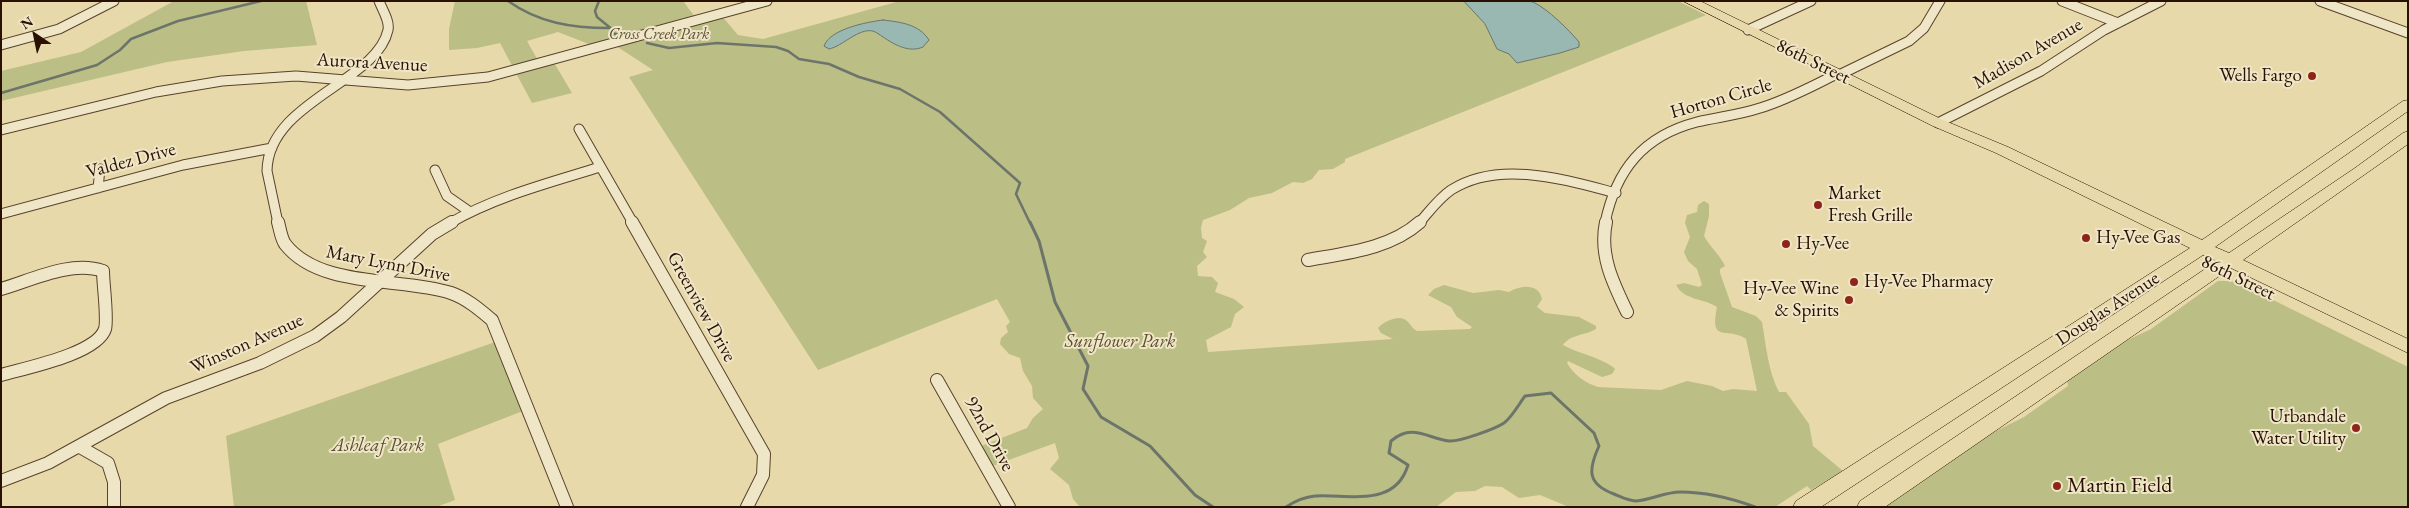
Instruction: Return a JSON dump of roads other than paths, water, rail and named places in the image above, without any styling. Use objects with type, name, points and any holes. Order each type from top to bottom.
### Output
[{"type":"main road","name":"86th Street","points":[[1689,1],[1938,123],[1992,157],[2224,265],[2408,360]]},
{"type":"main road","name":"Douglas Avenue","points":[[1804,507],[2197,252],[2360,140],[2408,104]]},
{"type":"main road","name":"Douglas Avenue","points":[[1868,507],[2361,171],[2408,136]]},
{"type":"main road","points":[[2360,140],[2359,144],[2341,159],[2348,166],[2361,171]]},
{"type":"main road","name":"86th Street","points":[[2224,265],[2408,347]]},
{"type":"street","points":[[1,45],[59,29],[114,1]]},
{"type":"street","name":"Mary Lynn Drive","points":[[379,1],[387,22],[388,31],[383,40],[370,57],[289,122],[272,148],[267,164],[267,174],[280,232],[288,250],[304,262],[327,272],[382,280],[452,294],[475,305],[492,320],[566,507]]},
{"type":"street","points":[[1748,30],[1811,1]]},
{"type":"street","name":"Horton Circle","points":[[1626,312],[1608,272],[1603,233],[1606,215],[1626,169],[1635,156],[1666,134],[1696,122],[1762,108],[1909,41],[1924,28],[1940,1]]},
{"type":"street","points":[[2062,1],[2118,23]]},
{"type":"street","name":"Madison Avenue","points":[[1938,123],[2041,71],[2118,23],[2161,1]]},
{"type":"street","points":[[2320,1],[2408,33]]},
{"type":"street","name":"Aurora Avenue","points":[[1,130],[156,92],[204,83],[273,76],[408,85],[470,80],[505,74],[763,2]]},
{"type":"street","name":"Greenview Drive","points":[[579,129],[764,454],[763,475],[747,507]]},
{"type":"street","name":"Valdez Drive","points":[[1,214],[183,165],[272,148]]},
{"type":"street","name":"Winston Avenue","points":[[1,481],[48,464],[166,398],[260,363],[315,336],[341,317],[432,234],[470,212],[508,196],[600,167]]},
{"type":"street","points":[[98,188],[100,169]]},
{"type":"street","points":[[435,170],[440,185],[448,198],[470,212]]},
{"type":"street","points":[[1308,260],[1359,249],[1393,239],[1419,224],[1442,196],[1457,186],[1485,177],[1517,174],[1554,178],[1616,192]]},
{"type":"street","points":[[1,289],[75,268],[92,266],[103,271],[104,334],[87,348],[1,375]]},
{"type":"street","name":"92nd Drive","points":[[937,380],[1009,507]]},
{"type":"street","points":[[80,446],[108,463],[114,482],[114,507]]},
{"type":"water","points":[[1464,1],[1533,2],[1564,26],[1579,42],[1579,47],[1517,63],[1509,54],[1497,49],[1485,24]]},
{"type":"water","points":[[883,20],[915,27],[929,40],[923,47],[907,49],[892,43],[874,31],[867,31],[829,49],[824,46],[834,35],[850,27]]},
{"type":"waterway","points":[[1,93],[97,65],[120,50],[131,39],[178,21],[261,1]]},
{"type":"waterway","points":[[508,1],[532,14],[556,23],[582,27],[609,28]]},
{"type":"waterway","points":[[599,1],[595,11],[597,17],[613,30],[613,33],[618,35]]},
{"type":"waterway","points":[[647,43],[669,48],[717,43],[776,47],[788,51],[799,59],[829,64],[859,77],[900,89],[940,112],[1020,183],[1016,194],[1030,223]]},
{"type":"waterway","points":[[1030,222],[1039,241],[1055,302],[1088,366],[1083,389],[1101,417],[1150,446],[1195,495],[1213,507]]},
{"type":"waterway","points":[[1286,507],[1311,497],[1356,497],[1382,493],[1393,488],[1402,479],[1408,465],[1389,453],[1391,441],[1399,436],[1413,432],[1454,441],[1504,423],[1513,414],[1525,396],[1551,393],[1594,433],[1599,446],[1593,462],[1592,475],[1594,481],[1605,490],[1625,499],[1636,501],[1674,492],[1709,494],[1755,507]]},
{"type":"place","name":"Wells Fargo","points":[[2312,76]]},
{"type":"place","name":"Market Fresh Grille","points":[[1818,205]]},
{"type":"place","name":"Hy-Vee Gas","points":[[2086,238]]},
{"type":"place","name":"Hy-Vee","points":[[1786,244]]},
{"type":"place","name":"Hy-Vee Pharmacy","points":[[1854,282]]},
{"type":"place","name":"Hy-Vee Wine & Spirits","points":[[1849,300]]},
{"type":"place","name":"Urbandale Water Utility","points":[[2356,428]]},
{"type":"place","name":"Martin Field","points":[[2057,486]]},
{"type":"park label","name":"Cross Creek Park","points":[[659,35]]},
{"type":"park label","name":"Sunflower Park","points":[[1120,342]]},
{"type":"park label","name":"Ashleaf Park","points":[[378,446]]}]
